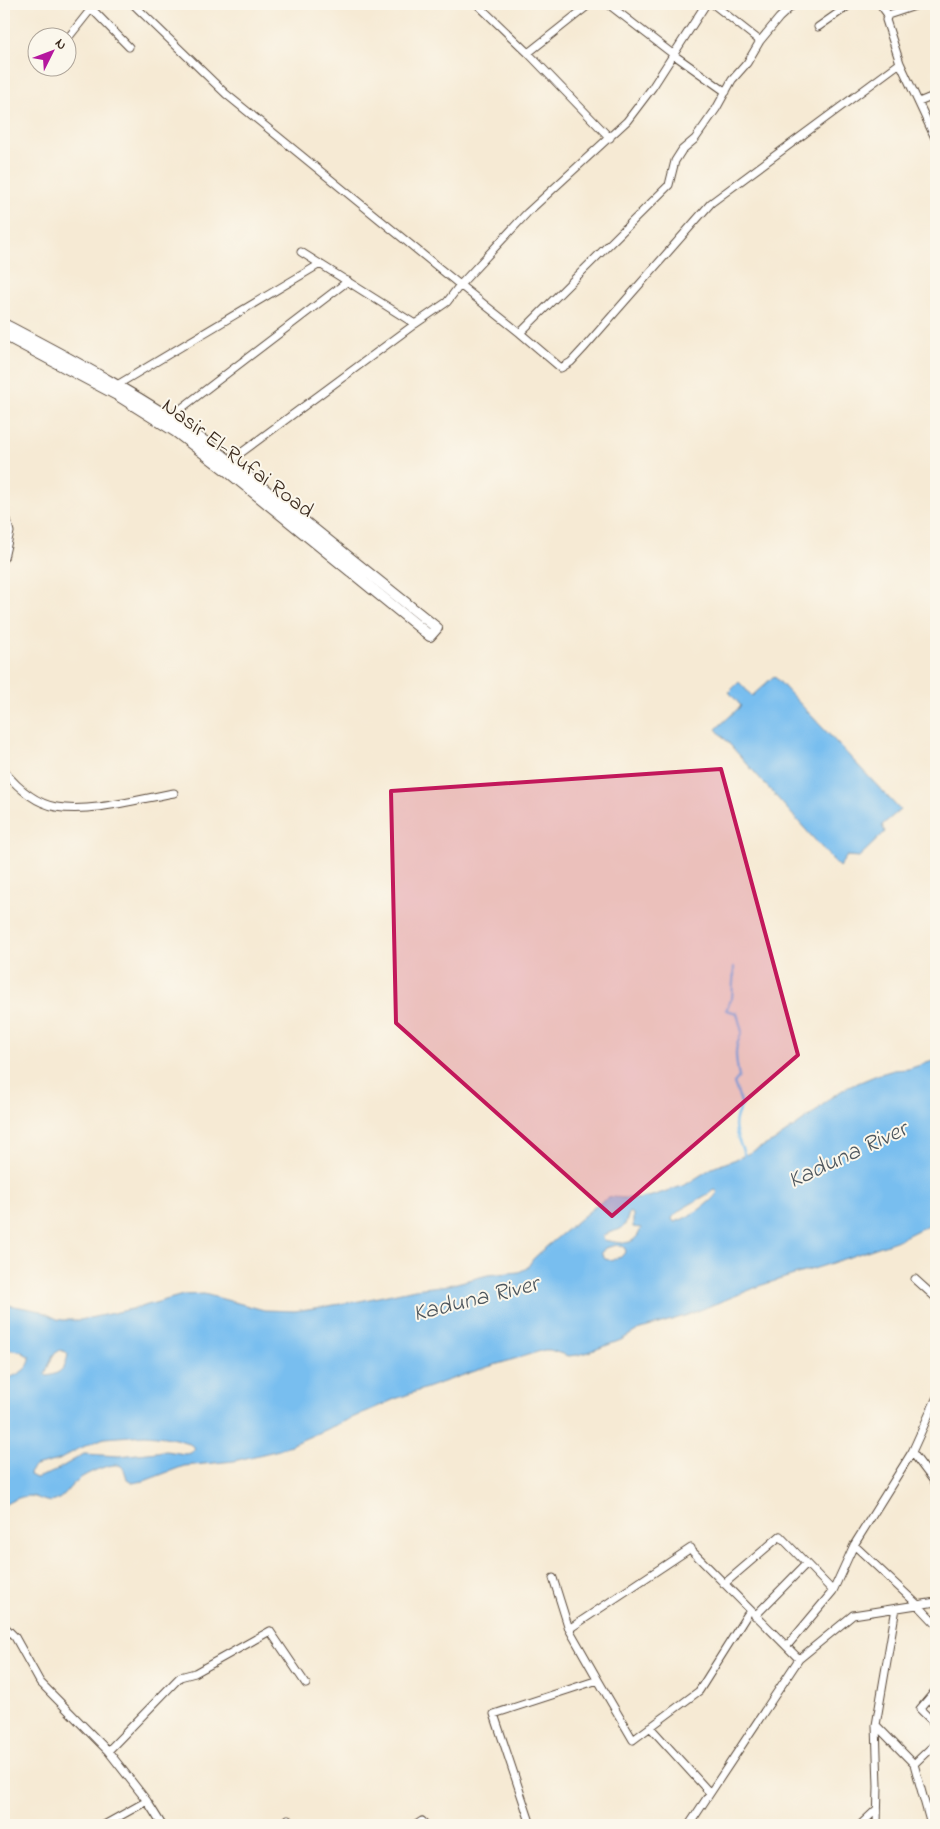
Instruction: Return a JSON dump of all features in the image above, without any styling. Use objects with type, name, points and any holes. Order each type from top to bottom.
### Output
[{"type":"main road","name":"Nasir El-Rufai Road","points":[[4,327],[117,385],[170,417],[230,461],[326,545]]},
{"type":"main road","name":"Nasir El-Rufai Road","points":[[4,327],[176,432],[326,545]]},
{"type":"main road","points":[[326,545],[437,628],[430,636]]},
{"type":"street","points":[[133,4],[226,94],[520,333],[560,368],[566,366],[583,349],[711,203],[900,64]]},
{"type":"street","points":[[478,4],[610,138]]},
{"type":"street","points":[[528,53],[590,4]]},
{"type":"street","points":[[608,4],[726,92]]},
{"type":"street","points":[[230,461],[447,302],[460,285],[527,214],[627,121],[652,88],[706,4]]},
{"type":"street","points":[[713,4],[760,41]]},
{"type":"street","points":[[520,333],[669,186],[675,161],[682,150],[695,139],[716,110],[732,80],[747,63],[760,41],[779,18],[794,4]]},
{"type":"street","points":[[818,27],[850,4]]},
{"type":"street","points":[[880,4],[888,16],[886,20],[900,64],[936,140]]},
{"type":"street","points":[[888,16],[920,4]]},
{"type":"street","points":[[75,28],[89,6],[129,47]]},
{"type":"street","points":[[919,102],[936,95]]},
{"type":"street","points":[[301,252],[415,324]]},
{"type":"street","points":[[117,385],[320,264]]},
{"type":"street","points":[[170,417],[348,281]]},
{"type":"street","points":[[4,508],[10,532],[4,558]]},
{"type":"street","points":[[4,771],[16,785],[32,797],[55,807],[88,808],[174,793]]},
{"type":"street","points":[[915,1280],[936,1298]]},
{"type":"street","points":[[787,1646],[833,1591],[854,1545],[912,1452],[936,1399]]},
{"type":"street","points":[[912,1452],[936,1484]]},
{"type":"street","points":[[724,1584],[780,1536],[833,1591]]},
{"type":"street","points":[[854,1545],[936,1624]]},
{"type":"street","points":[[569,1629],[692,1550],[751,1616],[787,1646],[799,1659]]},
{"type":"street","points":[[553,1578],[569,1629],[633,1740],[699,1691],[751,1616],[806,1564]]},
{"type":"street","points":[[689,1825],[799,1659],[853,1615],[936,1602]]},
{"type":"street","points":[[877,1825],[876,1725],[896,1608]]},
{"type":"street","points":[[4,1626],[15,1637],[40,1682],[108,1751],[147,1801],[162,1825]]},
{"type":"street","points":[[108,1751],[180,1677],[195,1673],[270,1631],[306,1684]]},
{"type":"street","points":[[531,1825],[494,1714],[598,1680]]},
{"type":"street","points":[[936,1690],[920,1709],[936,1725]]},
{"type":"street","points":[[876,1725],[914,1764],[931,1825]]},
{"type":"street","points":[[650,1727],[710,1793]]},
{"type":"street","points":[[914,1764],[936,1743]]},
{"type":"street","points":[[104,1825],[147,1801]]},
{"type":"street","points":[[860,1825],[877,1810]]},
{"type":"street","points":[[288,1819],[294,1825]]},
{"type":"street","points":[[416,1825],[422,1820],[426,1825]]},
{"type":"highlighted area","points":[[721,769],[798,1055],[612,1216],[396,1023],[391,791]]},
{"type":"water","points":[[774,676],[900,810],[882,825],[885,832],[859,857],[847,856],[839,867],[716,729],[741,706],[729,692],[739,682],[752,696]]},
{"type":"water","name":"Kaduna River","points":[[936,1060],[936,1221],[896,1241],[762,1285],[685,1316],[638,1330],[621,1340],[589,1352],[568,1356],[544,1350],[478,1370],[395,1399],[279,1450],[234,1461],[184,1466],[144,1481],[132,1483],[127,1480],[121,1466],[112,1465],[82,1477],[62,1497],[55,1501],[26,1496],[4,1505],[4,1380],[25,1369],[30,1362],[30,1357],[20,1351],[4,1349],[4,1304],[41,1311],[57,1319],[80,1320],[137,1308],[183,1295],[204,1294],[264,1310],[295,1311],[360,1301],[415,1289],[449,1285],[488,1275],[519,1272],[527,1268],[533,1259],[545,1248],[598,1204],[608,1198],[638,1199],[685,1185],[712,1168],[739,1158],[774,1141],[846,1088],[877,1075],[894,1070],[908,1069]],"holes":[[[715,1190],[718,1192],[699,1210],[681,1220],[673,1221],[672,1218],[680,1210]],[[629,1212],[633,1214],[633,1227],[641,1228],[635,1239],[626,1243],[604,1240],[602,1236],[620,1229],[627,1219]],[[617,1245],[624,1247],[626,1251],[621,1257],[610,1260],[605,1259],[601,1253],[605,1248]],[[60,1350],[68,1354],[66,1363],[59,1372],[47,1376],[45,1374],[53,1355]],[[145,1435],[178,1440],[195,1448],[191,1453],[185,1454],[166,1451],[119,1456],[84,1454],[53,1472],[36,1478],[30,1475],[31,1470],[35,1466],[59,1460],[76,1450],[104,1438]]]},
{"type":"waterway","points":[[734,976],[734,967],[732,998],[726,1010],[737,1013],[742,1032],[736,1049],[739,1077],[734,1083],[742,1105],[735,1125],[745,1156]]}]
